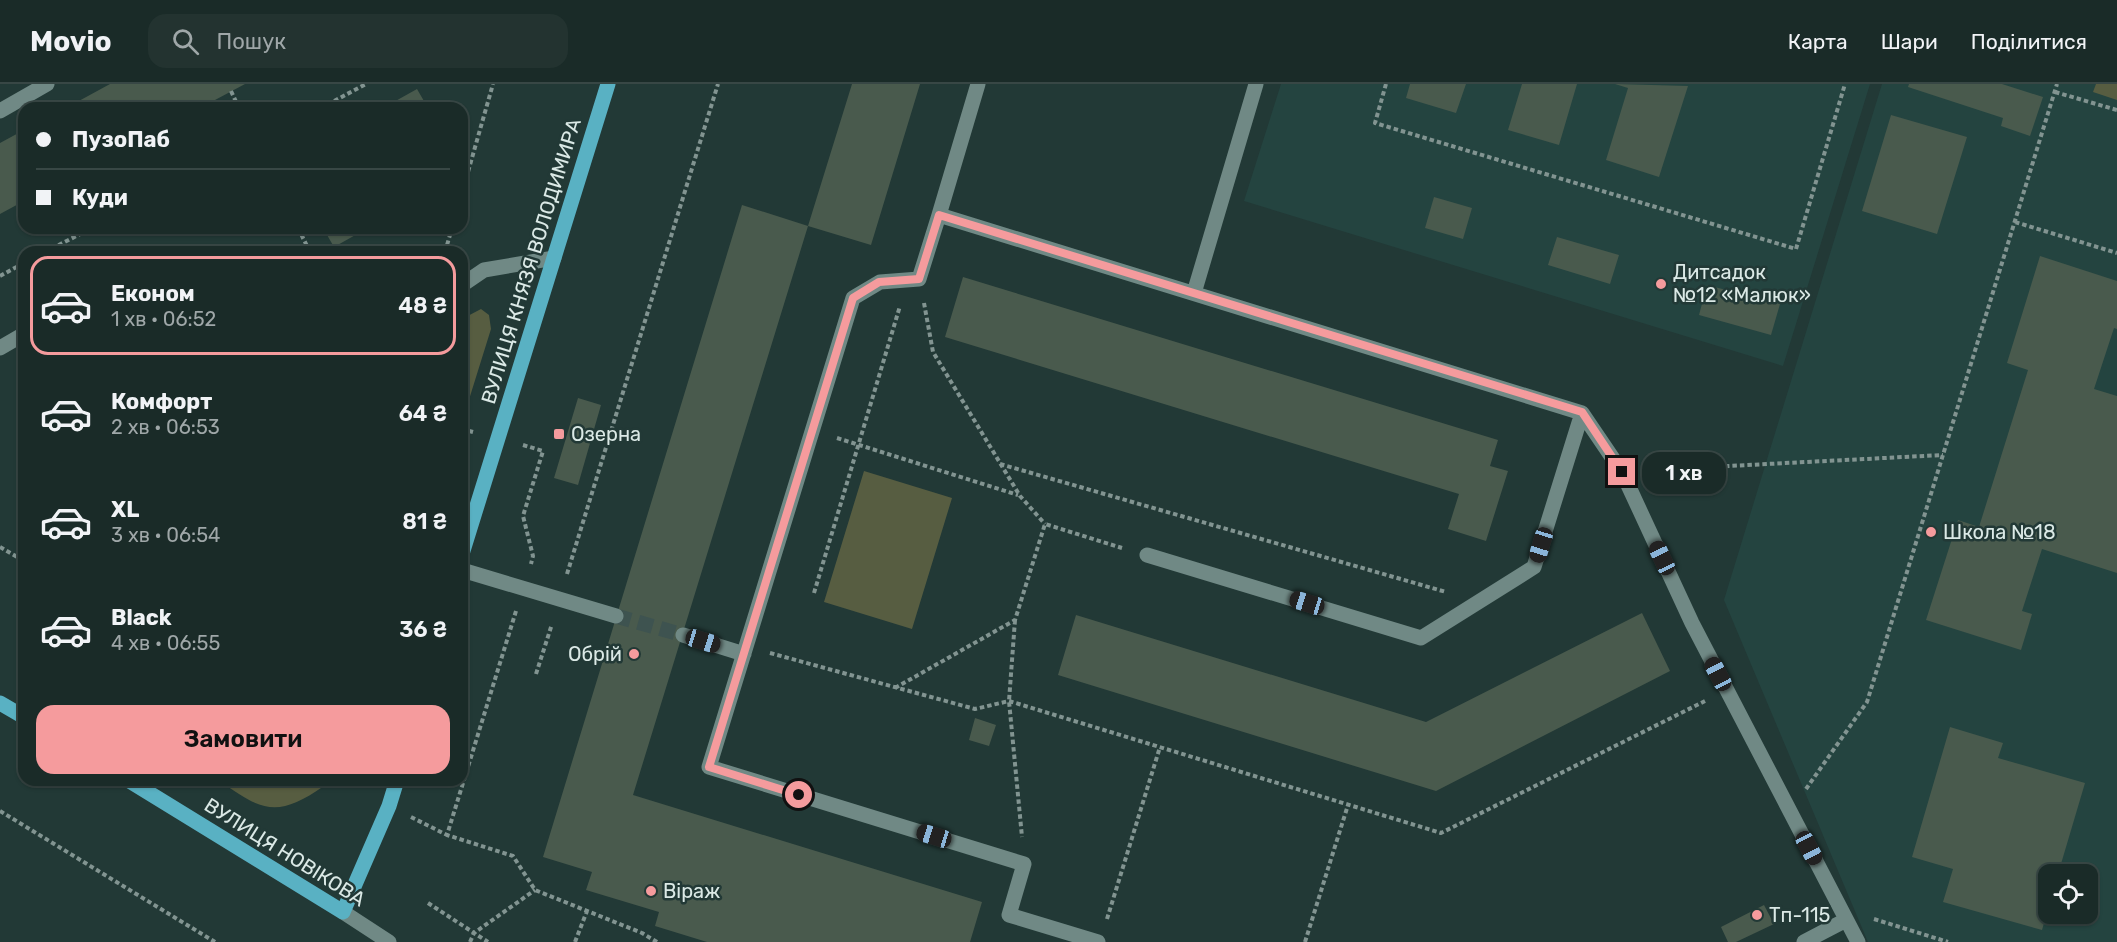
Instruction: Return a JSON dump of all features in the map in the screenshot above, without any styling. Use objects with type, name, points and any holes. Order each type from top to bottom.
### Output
[{"type":"main road","name":"ВУЛИЦЯ КНЯЗЯ ВОЛОДИМИРА","points":[[468,535],[608,84]]},
{"type":"main road","points":[[0,703],[18,714]]},
{"type":"main road","name":"ВУЛИЦЯ НОВІКОВА","points":[[138,786],[343,912]]},
{"type":"main road","points":[[343,912],[389,806],[395,786]]},
{"type":"street","points":[[0,111],[47,84]]},
{"type":"street","points":[[978,84],[939,215],[913,279],[879,282],[853,298],[709,767],[1024,864],[1009,915],[1101,936]]},
{"type":"street","points":[[1194,293],[1256,84]]},
{"type":"street","points":[[939,215],[1582,412],[1622,472],[1692,623],[1858,942]]},
{"type":"street","points":[[468,281],[484,270],[554,258]]},
{"type":"street","points":[[0,348],[18,338]]},
{"type":"street","points":[[1147,555],[1421,638],[1534,567],[1582,412]]},
{"type":"street","points":[[468,572],[616,616]]},
{"type":"street","points":[[683,635],[744,654]]},
{"type":"street","name":"ВУЛИЦЯ НОВІКОВА","points":[[343,912],[389,942]]},
{"type":"street","points":[[1804,942],[1846,920]]},
{"type":"path","points":[[332,102],[366,84]]},
{"type":"path","points":[[468,172],[493,84]]},
{"type":"path","points":[[536,674],[718,84]]},
{"type":"path","points":[[1386,84],[1375,123],[1796,249],[1845,84]]},
{"type":"path","points":[[1790,812],[1867,702],[2057,84]]},
{"type":"path","points":[[231,91],[236,102]]},
{"type":"path","points":[[2055,92],[2117,110]]},
{"type":"path","points":[[2015,222],[2117,253]]},
{"type":"path","points":[[57,246],[80,234]]},
{"type":"path","points":[[0,276],[18,266]]},
{"type":"path","points":[[814,593],[913,279]]},
{"type":"path","points":[[913,279],[933,352],[1020,496],[1045,524],[1147,555]]},
{"type":"path","points":[[813,430],[1020,496]]},
{"type":"path","points":[[468,431],[473,432]]},
{"type":"path","points":[[468,767],[533,556],[523,516],[543,451],[518,444]]},
{"type":"path","points":[[1622,472],[1943,455]]},
{"type":"path","points":[[1000,464],[1479,601]]},
{"type":"path","points":[[1024,864],[1009,701],[1015,620],[1045,524]]},
{"type":"path","points":[[0,547],[18,558]]},
{"type":"path","points":[[894,688],[1015,620]]},
{"type":"path","points":[[744,654],[777,652],[894,688],[975,709],[1009,701],[1441,833],[1727,690]]},
{"type":"path","points":[[1101,936],[1160,747]]},
{"type":"path","points":[[462,786],[447,835],[513,856],[535,890],[642,933],[657,942]]},
{"type":"path","points":[[1305,942],[1348,805]]},
{"type":"path","points":[[0,811],[215,942]]},
{"type":"path","points":[[470,942],[474,933],[535,890]]},
{"type":"path","points":[[428,903],[488,942]]},
{"type":"path","points":[[575,942],[587,911]]},
{"type":"path","points":[[1846,920],[1856,913],[1948,942]]},
{"type":"shaded area","name":"Дитсадок №12 «Малюк»","points":[[1281,84],[1870,84],[1783,366],[1244,201]]},
{"type":"shaded area","name":"Школа №18","points":[[1882,84],[2117,84],[2117,942],[1868,942],[1724,600]]},
{"type":"green space","points":[[2096,84],[2117,84],[2117,100],[2093,92]]},
{"type":"green space","points":[[481,309],[489,315],[491,329],[468,403],[468,316]]},
{"type":"green space","points":[[864,471],[952,498],[912,629],[824,602]]},
{"type":"green space","points":[[227,786],[324,786],[282,807],[259,804]]},
{"type":"building","points":[[110,84],[245,84],[211,102],[77,102]]},
{"type":"building","points":[[852,84],[920,84],[871,245],[808,226]]},
{"type":"building","points":[[1410,84],[1466,84],[1456,113],[1406,98]]},
{"type":"building","points":[[1522,84],[1577,84],[1559,145],[1508,130]]},
{"type":"building","points":[[1615,84],[1688,86],[1659,177],[1606,160],[1628,88]]},
{"type":"building","points":[[1909,84],[2002,84],[2043,97],[2030,136],[2001,126],[2003,118],[1908,87]]},
{"type":"building","points":[[417,89],[425,102],[394,102]]},
{"type":"building","points":[[1891,115],[1967,137],[1937,234],[1862,211]]},
{"type":"building","points":[[18,133],[18,204],[0,214],[0,143]]},
{"type":"building","points":[[1434,197],[1472,208],[1463,239],[1425,228]]},
{"type":"building","points":[[742,205],[808,226],[633,795],[982,902],[970,942],[707,942],[655,926],[659,912],[586,890],[592,872],[543,857]]},
{"type":"building","points":[[326,234],[357,234],[336,246],[333,246]]},
{"type":"building","points":[[1557,237],[1619,255],[1610,284],[1548,265]]},
{"type":"building","points":[[2040,256],[2117,281],[2117,329],[2114,328],[2094,389],[2117,396],[2117,573],[2042,549],[2022,611],[2032,614],[2021,650],[1926,620],[1958,520],[1979,527],[2028,370],[2007,363]]},
{"type":"building","points":[[963,277],[1498,440],[1490,466],[1508,471],[1486,541],[1448,529],[1459,494],[945,337]]},
{"type":"building","points":[[1707,285],[1780,304],[1771,335],[1699,315]]},
{"type":"building","points":[[578,398],[601,405],[578,485],[554,478]]},
{"type":"building","points":[[1642,613],[1670,671],[1436,791],[1058,675],[1076,615],[1426,722]]},
{"type":"building","points":[[975,718],[996,725],[989,746],[969,740]]},
{"type":"building","points":[[1950,727],[2003,743],[1998,758],[2085,783],[2061,864],[2038,864],[2038,924],[2044,924],[2042,930],[1943,902],[1953,869],[1912,857]]},
{"type":"building","name":"Тп-115","points":[[1764,905],[1774,924],[1736,942],[1728,942],[1721,927]]},
{"type":"tunnel","points":[[616,616],[683,635]]},
{"type":"place","name":"Дитсадок №12 «Малюк»","points":[[1661,284]]},
{"type":"place","name":"Озерна","points":[[559,434]]},
{"type":"place","name":"Школа №18","points":[[1931,532]]},
{"type":"place","name":"Обрiй","points":[[634,654]]},
{"type":"place","name":"Віраж","points":[[651,891]]},
{"type":"place","name":"Тп-115","points":[[1757,915]]},
{"type":"route","points":[[799,795],[709,767],[853,298],[879,282],[919,279],[939,215],[1582,412],[1622,472]]}]
